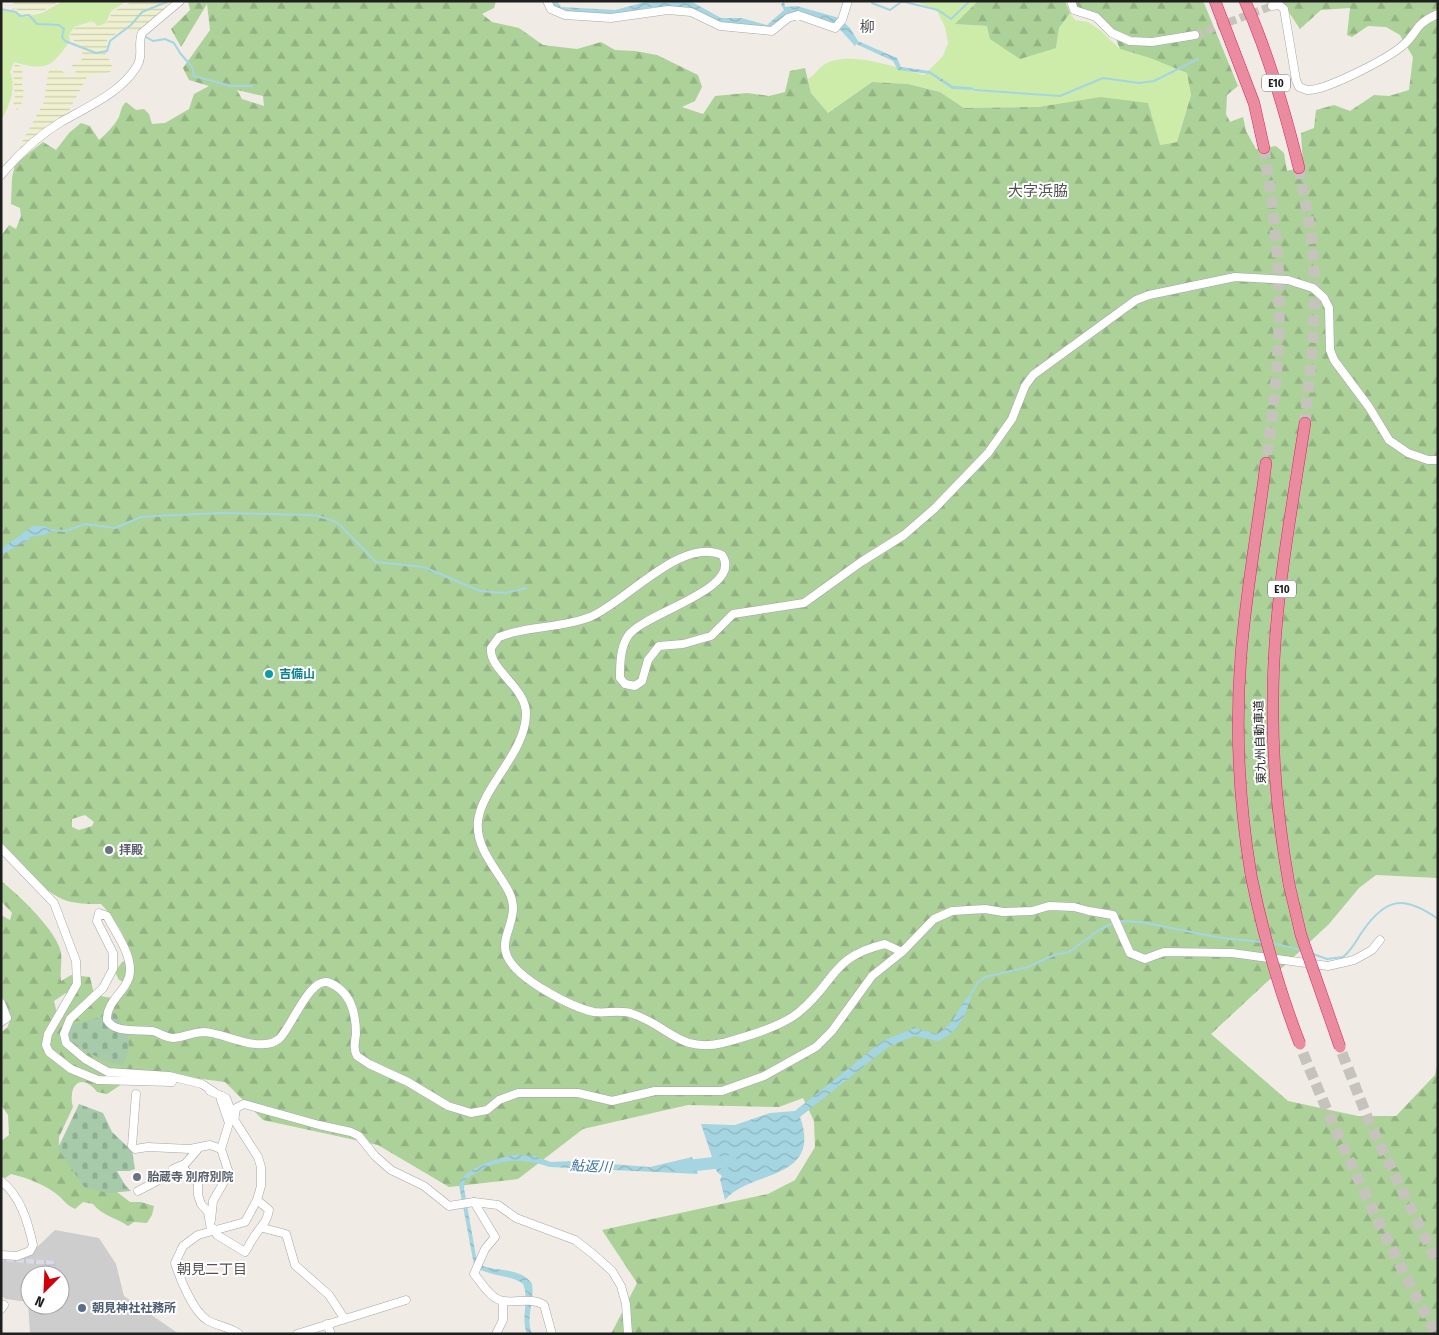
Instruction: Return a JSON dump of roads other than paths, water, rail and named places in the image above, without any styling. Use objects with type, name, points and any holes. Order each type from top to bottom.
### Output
[{"type":"highway","name":"E10","points":[[1215,1],[1254,103],[1264,148]]},
{"type":"highway","name":"E10","points":[[1245,1],[1282,99],[1299,168]]},
{"type":"highway","name":"東九州自動車道","points":[[1305,423],[1283,575],[1277,635],[1273,696],[1273,756],[1283,849],[1289,884],[1301,935],[1342,1050]]},
{"type":"highway","name":"東九州自動車道","points":[[1266,463],[1241,655],[1239,708],[1240,776],[1251,875],[1263,935],[1279,990],[1301,1048]]},
{"type":"street","points":[[1,175],[35,141],[60,123],[90,107],[125,82],[140,60],[139,40],[142,33],[180,1]]},
{"type":"street","points":[[547,1],[552,9],[565,15],[611,18],[644,12],[683,11],[691,12],[720,26],[772,31],[788,18],[798,15],[836,28],[840,24],[848,1]]},
{"type":"street","points":[[1071,1],[1074,10],[1096,18],[1112,33],[1130,41],[1152,42],[1195,36]]},
{"type":"street","points":[[1272,6],[1279,5],[1284,9],[1296,80],[1299,86],[1307,90],[1364,69],[1402,47],[1419,24],[1438,14]]},
{"type":"street","points":[[902,952],[886,944],[853,956],[842,963],[807,1004],[791,1018],[746,1036],[705,1045],[680,1041],[635,1014],[618,1011],[596,1012],[586,1009],[530,980],[506,956],[506,942],[513,920],[513,902],[487,856],[478,831],[479,816],[514,750],[524,727],[526,714],[521,695],[491,655],[493,644],[510,632],[590,617],[607,608],[671,563],[696,553],[713,552],[722,555],[726,563],[724,574],[711,588],[651,618],[633,630],[625,640],[622,655],[620,678],[625,684],[635,686],[642,681],[648,660],[659,646],[683,644],[711,636],[733,614],[804,603],[849,570],[911,530],[949,496],[998,440],[1012,420],[1025,386],[1044,366],[1142,297],[1223,278],[1249,276],[1282,279],[1307,285],[1319,292],[1329,308],[1332,355],[1369,407],[1389,440],[1408,454],[1428,460],[1438,460]]},
{"type":"street","points":[[1,848],[54,903],[76,961],[77,984],[46,1038],[46,1045],[52,1055],[81,1074],[98,1080],[119,1082],[162,1080],[218,1094],[228,1124],[221,1149],[229,1173],[213,1201],[212,1227]]},
{"type":"street","points":[[239,1334],[208,1320],[200,1314],[180,1278],[175,1263],[183,1246],[212,1227],[245,1222],[258,1200],[261,1186],[261,1167],[258,1157],[235,1121],[226,1098],[202,1084],[169,1076],[108,1072],[85,1059],[66,1044],[64,1034],[70,1018],[104,988],[113,969],[114,958],[111,949],[97,921],[100,912],[107,916],[130,968],[128,978],[108,1009],[106,1017],[110,1025],[154,1032],[171,1038],[206,1032],[246,1042],[269,1042],[280,1037],[311,991],[320,983],[328,982],[342,991],[349,999],[356,1024],[354,1045],[357,1056],[368,1064],[408,1082],[448,1106],[471,1113],[487,1110],[499,1100],[518,1092],[578,1093],[612,1101],[655,1091],[722,1091],[747,1084],[790,1062],[821,1042],[872,976],[902,952],[934,919],[952,911],[985,909],[1003,912],[1032,911],[1048,906],[1074,907],[1088,912],[1113,915],[1130,954],[1145,959],[1164,952],[1232,953],[1328,966],[1354,960],[1372,950],[1380,940]]},
{"type":"street","points":[[1,1004],[7,1018],[1,1022]]},
{"type":"street","points":[[136,1094],[133,1148],[198,1149],[210,1145],[221,1149]]},
{"type":"street","points":[[235,1121],[236,1108],[244,1104],[351,1132],[359,1136],[375,1156],[391,1170],[424,1186],[449,1206],[468,1203],[498,1205],[516,1218],[575,1240],[612,1271],[621,1286],[626,1304],[628,1334]]},
{"type":"street","points":[[172,1173],[175,1167],[185,1164],[198,1149]]},
{"type":"street","points":[[138,1191],[178,1170],[185,1170],[196,1179],[199,1186],[199,1199],[208,1212],[212,1227],[217,1235],[245,1252],[256,1232],[263,1228],[270,1210],[258,1200]]},
{"type":"street","points":[[1,1181],[15,1195],[25,1217],[33,1244],[31,1250],[18,1256],[1,1255]]},
{"type":"street","points":[[468,1203],[495,1237],[484,1249],[474,1274],[491,1294],[503,1302],[524,1301],[541,1303],[546,1308],[552,1334]]},
{"type":"street","points":[[263,1228],[286,1234],[295,1265],[329,1295],[344,1318]]},
{"type":"street","points":[[297,1334],[406,1300]]},
{"type":"street","points":[[496,1334],[503,1320],[503,1302]]},
{"type":"street","points":[[327,1324],[331,1334]]},
{"type":"water","points":[[551,1],[557,1],[561,7],[615,10],[649,1],[687,1],[721,18],[741,18],[767,25],[784,10],[781,4],[784,1],[785,7],[797,6],[839,18],[850,28],[858,41],[897,58],[901,67],[930,71],[953,86],[971,87],[976,90],[952,89],[930,74],[898,70],[893,61],[856,44],[855,46],[835,24],[796,13],[772,28],[721,23],[675,7],[654,7],[615,14],[563,12],[554,7]]},
{"type":"water","points":[[33,526],[44,526],[53,530],[44,535],[29,537],[30,539],[1,555],[1,549]]},
{"type":"water","points":[[972,993],[961,1022],[951,1033],[938,1041],[914,1036],[888,1047],[800,1117],[804,1138],[801,1153],[793,1163],[780,1171],[736,1190],[725,1200],[720,1179],[722,1176],[717,1172],[701,1124],[735,1125],[770,1113],[795,1111],[884,1040],[915,1028],[936,1034],[948,1026]]},
{"type":"water","points":[[514,1155],[534,1156],[551,1162],[572,1161],[650,1167],[692,1157],[698,1174],[550,1167],[526,1161],[516,1161],[496,1164],[465,1180],[464,1188],[477,1262],[488,1268],[512,1271],[526,1278],[532,1284],[533,1291],[529,1322],[532,1334],[527,1334],[524,1321],[526,1296],[523,1284],[511,1278],[486,1272],[474,1265],[459,1185],[462,1179],[474,1169],[491,1161]]},
{"type":"waterway","points":[[1,9],[16,12],[20,16],[29,15],[37,24],[59,25],[64,29],[62,37],[65,41],[96,53],[107,51],[110,41],[131,25],[142,12],[169,1]]},
{"type":"waterway","points":[[872,3],[890,10],[901,2],[905,2],[938,10],[951,19],[970,1]]},
{"type":"waterway","points":[[144,36],[153,41],[165,39],[174,43],[192,67],[194,76],[231,86],[252,86]]},
{"type":"waterway","points":[[975,90],[1060,96],[1103,78],[1139,83],[1154,81],[1198,59]]},
{"type":"waterway","points":[[52,530],[65,531],[85,524],[115,528],[141,517],[155,516],[221,513],[313,515],[339,524],[376,562],[424,567],[480,591],[505,593],[526,588]]},
{"type":"waterway","points":[[1313,954],[1327,959],[1343,957],[1371,920],[1379,912],[1396,903],[1415,906],[1438,919]]},
{"type":"waterway","points":[[1119,921],[1141,922],[1221,938],[1262,942]]},
{"type":"waterway","points":[[971,994],[977,983],[985,977],[1028,967],[1054,955],[1069,952],[1099,930],[1115,922]]},
{"type":"waterway","points":[[1272,943],[1301,950]]},
{"type":"waterway","name":"鮎返川","points":[[679,1167],[731,1161]]},
{"type":"tunnel","points":[[1195,35],[1272,6]]},
{"type":"tunnel","points":[[1264,148],[1276,237],[1279,282],[1276,378],[1266,463]]},
{"type":"tunnel","points":[[1299,168],[1312,243],[1314,266],[1313,333],[1305,423]]},
{"type":"tunnel","points":[[1303,1053],[1366,1195],[1436,1334]]},
{"type":"tunnel","points":[[1342,1053],[1370,1124],[1438,1264]]},
{"type":"place","name":"吉備山","points":[[269,674]]},
{"type":"place","name":"拝殿","points":[[109,850]]},
{"type":"place","name":"胎蔵寺 別府別院","points":[[137,1177]]},
{"type":"place","name":"朝見神社社務所","points":[[82,1308]]},
{"type":"district","name":"柳","points":[[867,27]]},
{"type":"district","name":"大字浜脇","points":[[1038,191]]},
{"type":"district","name":"朝見二丁目","points":[[212,1269]]}]
